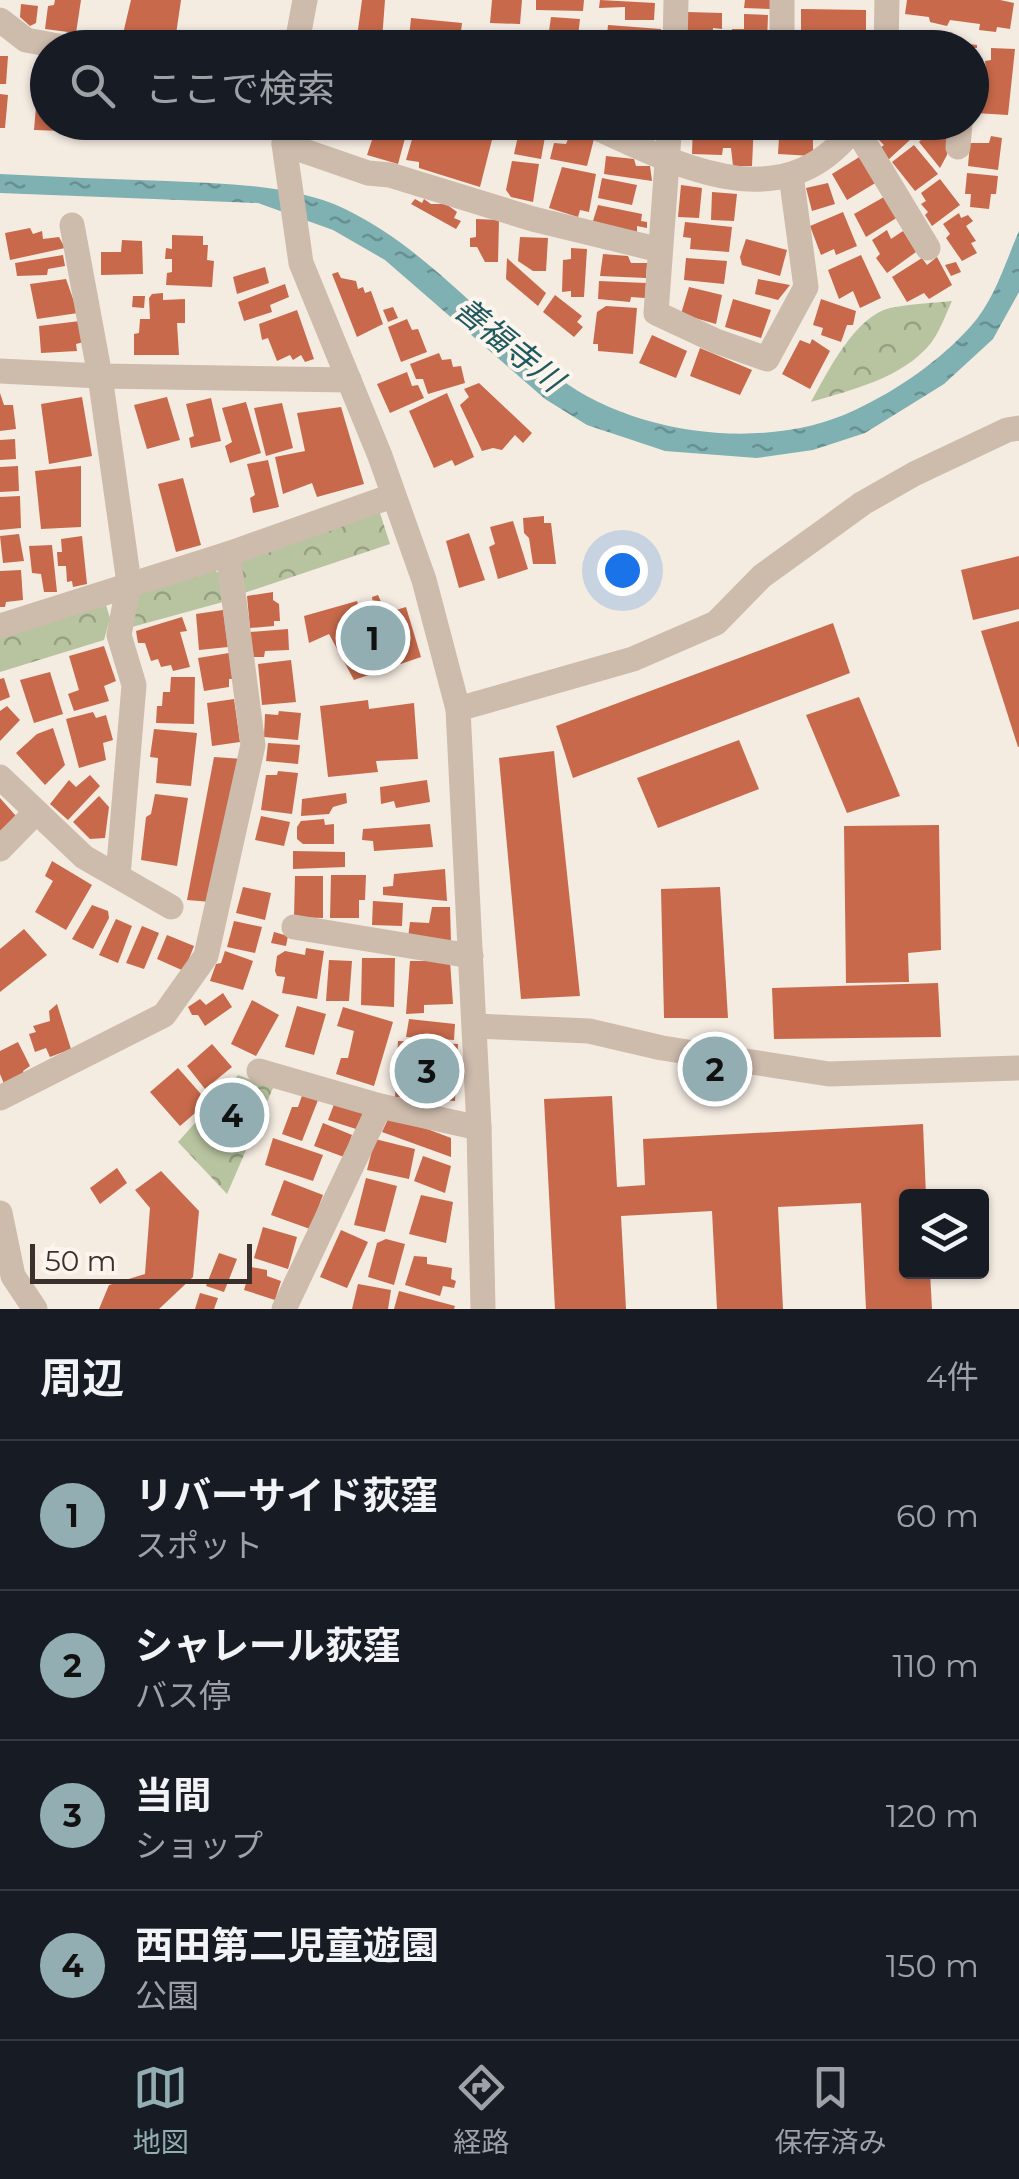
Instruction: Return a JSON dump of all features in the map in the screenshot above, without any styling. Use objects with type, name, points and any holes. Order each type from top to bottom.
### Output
[{"type":"street","points":[[299,30],[304,0]]},
{"type":"street","points":[[675,30],[676,0]]},
{"type":"street","points":[[782,0],[782,30]]},
{"type":"street","points":[[886,30],[887,0]]},
{"type":"street","points":[[2,25],[30,41]]},
{"type":"street","points":[[624,140],[715,177],[771,180],[824,160],[842,140]]},
{"type":"street","points":[[668,140],[656,312],[716,341],[767,359],[806,287],[791,175]]},
{"type":"street","points":[[865,140],[928,248]]},
{"type":"street","points":[[483,1309],[480,1128],[458,709],[424,580],[301,263],[285,143],[368,173],[390,175],[550,223],[660,250]]},
{"type":"street","points":[[72,225],[100,376],[129,583],[119,635],[134,685],[118,876]]},
{"type":"street","points":[[0,370],[100,376],[349,380]]},
{"type":"street","points":[[458,709],[633,659],[716,623],[762,576],[863,504],[914,474],[1019,428]]},
{"type":"street","points":[[0,626],[228,554],[392,496]]},
{"type":"street","points":[[0,1098],[164,1014],[206,956],[253,745],[228,554]]},
{"type":"street","points":[[0,777],[84,858],[171,907]]},
{"type":"street","points":[[0,849],[36,812]]},
{"type":"street","points":[[294,928],[471,956]]},
{"type":"street","points":[[475,1026],[589,1031],[662,1048],[829,1074],[1019,1068]]},
{"type":"street","points":[[259,1071],[380,1106],[480,1128]]},
{"type":"street","points":[[284,1309],[380,1106]]},
{"type":"street","points":[[0,1213],[7,1276],[35,1309]]},
{"type":"green space","points":[[952,301],[931,343],[906,365],[876,381],[811,402],[843,347],[877,313]]},
{"type":"green space","points":[[379,510],[390,544],[241,594],[236,567],[250,553]]},
{"type":"green space","points":[[210,567],[220,574],[223,602],[132,627],[139,591]]},
{"type":"green space","points":[[106,605],[110,618],[104,640],[0,672],[0,636]]},
{"type":"green space","points":[[238,1075],[273,1088],[227,1194],[178,1142]]},
{"type":"water","name":"善福寺川","points":[[0,174],[234,185],[303,194],[324,201],[345,209],[403,245],[532,357],[590,398],[663,425],[703,432],[783,431],[820,423],[855,410],[902,384],[946,351],[979,316],[1019,231],[1019,292],[993,339],[944,384],[865,433],[813,450],[757,458],[665,451],[587,425],[545,399],[385,260],[333,230],[258,203],[0,193]]},
{"type":"building","points":[[55,0],[81,0],[76,30],[45,29],[48,6],[54,5]]},
{"type":"building","points":[[131,0],[181,0],[177,30],[124,30]]},
{"type":"building","points":[[362,0],[385,0],[383,30],[358,30]]},
{"type":"building","points":[[492,0],[522,0],[520,24],[490,23]]},
{"type":"building","points":[[536,0],[584,0],[583,11],[536,10]]},
{"type":"building","points":[[600,0],[655,3],[654,20],[625,20],[625,7],[599,8]]},
{"type":"building","points":[[745,0],[770,0],[770,9],[744,8]]},
{"type":"building","points":[[907,0],[1014,3],[1010,29],[997,27],[996,32],[979,30],[980,24],[950,20],[947,26],[930,22],[929,17],[905,14]]},
{"type":"building","points":[[21,4],[38,6],[36,23],[30,26],[20,17]]},
{"type":"building","points":[[801,9],[866,10],[866,30],[801,30]]},
{"type":"building","points":[[687,12],[722,13],[722,29],[687,30]]},
{"type":"building","points":[[744,14],[768,15],[767,30],[732,30],[744,29]]},
{"type":"building","points":[[551,17],[580,19],[579,30],[549,30]]},
{"type":"building","points":[[411,18],[462,23],[461,30],[410,30]]},
{"type":"building","points":[[608,25],[661,29],[661,30],[608,30]]},
{"type":"building","points":[[991,48],[1015,49],[1008,115],[989,114]]},
{"type":"building","points":[[0,56],[8,56],[6,84],[0,84]]},
{"type":"building","points":[[0,94],[8,95],[5,128],[0,128]]},
{"type":"building","points":[[991,136],[1002,138],[998,170],[968,166],[970,143],[989,143]]},
{"type":"building","points":[[372,140],[405,140],[398,164],[367,155]]},
{"type":"building","points":[[412,140],[492,140],[480,187],[419,168],[419,162],[406,160]]},
{"type":"building","points":[[517,140],[544,140],[541,159],[514,154]]},
{"type":"building","points":[[568,140],[594,140],[587,166],[550,159],[554,143],[566,144]]},
{"type":"building","points":[[692,140],[753,140],[752,166],[733,166],[731,148],[723,148],[722,155],[692,154]]},
{"type":"building","points":[[779,140],[813,140],[813,156],[778,154]]},
{"type":"building","points":[[879,140],[910,140],[888,160],[880,148],[884,145]]},
{"type":"building","points":[[947,140],[947,155],[940,168],[919,142]]},
{"type":"building","points":[[914,145],[938,174],[915,191],[892,162]]},
{"type":"building","points":[[606,156],[634,159],[636,166],[650,166],[652,181],[604,174]]},
{"type":"building","points":[[861,156],[877,182],[847,200],[832,174]]},
{"type":"building","points":[[512,161],[539,164],[533,202],[511,197],[506,190]]},
{"type":"building","points":[[562,167],[596,174],[589,212],[580,210],[578,217],[549,208]]},
{"type":"building","points":[[967,173],[998,176],[989,209],[970,207],[971,194],[965,194]]},
{"type":"building","points":[[602,178],[637,185],[632,205],[598,198]]},
{"type":"building","points":[[940,179],[960,205],[932,226],[921,204],[926,201],[921,193]]},
{"type":"building","points":[[828,183],[835,204],[812,211],[806,188]]},
{"type":"building","points":[[681,185],[702,188],[699,218],[678,217]]},
{"type":"building","points":[[712,192],[737,194],[734,221],[711,220]]},
{"type":"building","points":[[884,197],[898,217],[866,237],[854,214]]},
{"type":"building","points":[[415,199],[446,204],[457,212],[454,218],[461,221],[456,229],[411,204]]},
{"type":"building","points":[[598,205],[642,214],[641,221],[647,222],[647,228],[637,226],[637,233],[593,221]]},
{"type":"building","points":[[843,212],[857,246],[836,255],[834,249],[821,255],[810,226]]},
{"type":"building","points":[[959,213],[961,218],[968,215],[973,221],[966,226],[976,241],[971,243],[977,253],[962,261],[946,238],[950,234],[943,224]]},
{"type":"building","points":[[476,219],[499,220],[498,262],[485,262],[477,247],[470,247],[470,238],[476,237]]},
{"type":"building","points":[[685,222],[732,227],[729,252],[690,249],[691,238],[683,237]]},
{"type":"building","points":[[30,228],[33,234],[42,231],[43,239],[59,237],[65,248],[10,260],[5,233]]},
{"type":"building","points":[[887,230],[891,239],[903,231],[916,252],[887,273],[876,258],[880,254],[872,240]]},
{"type":"building","points":[[172,235],[203,236],[203,245],[208,245],[207,260],[214,261],[212,287],[166,285],[172,259],[165,259],[166,248],[172,249]]},
{"type":"building","points":[[520,237],[548,238],[546,271],[533,271],[518,261]]},
{"type":"building","points":[[746,239],[787,250],[780,276],[742,265],[740,257]]},
{"type":"building","points":[[122,240],[142,241],[143,274],[101,275],[101,252],[121,252]]},
{"type":"building","points":[[571,248],[587,249],[584,297],[562,292],[563,260],[571,259]]},
{"type":"building","points":[[603,254],[628,256],[631,263],[647,263],[646,278],[600,276]]},
{"type":"building","points":[[63,255],[65,266],[48,269],[47,275],[17,276],[15,263]]},
{"type":"building","points":[[861,255],[881,298],[860,308],[853,291],[839,299],[828,270]]},
{"type":"building","points":[[937,257],[952,285],[929,299],[924,293],[907,302],[892,277],[922,258],[927,265]]},
{"type":"building","points":[[507,258],[546,293],[538,306],[506,279]]},
{"type":"building","points":[[686,258],[727,261],[724,284],[684,280]]},
{"type":"building","points":[[956,262],[961,272],[951,276],[945,265]]},
{"type":"building","points":[[265,267],[269,283],[237,294],[233,277]]},
{"type":"building","points":[[338,272],[341,278],[356,281],[358,289],[371,291],[383,324],[357,337],[332,274]]},
{"type":"building","points":[[66,279],[78,313],[37,319],[30,284]]},
{"type":"building","points":[[758,279],[790,285],[778,300],[755,294]]},
{"type":"building","points":[[599,281],[646,283],[645,298],[631,297],[630,302],[598,299]]},
{"type":"building","points":[[285,284],[289,297],[270,305],[272,312],[244,321],[238,302]]},
{"type":"building","points":[[689,287],[722,295],[716,324],[681,314]]},
{"type":"building","points":[[163,293],[163,300],[185,299],[185,323],[177,323],[179,355],[134,355],[134,334],[139,333],[140,319],[150,319],[149,298]]},
{"type":"building","points":[[555,295],[582,316],[577,322],[583,327],[574,337],[543,312]]},
{"type":"building","points":[[133,296],[145,296],[144,308],[132,307]]},
{"type":"building","points":[[733,299],[771,310],[761,338],[725,327]]},
{"type":"building","points":[[821,299],[856,311],[853,325],[847,325],[841,342],[821,335],[823,328],[813,325]]},
{"type":"building","points":[[606,306],[637,308],[633,354],[598,351],[598,344],[593,344],[597,312]]},
{"type":"building","points":[[393,307],[398,318],[388,322],[383,310]]},
{"type":"building","points":[[297,310],[314,359],[305,362],[301,355],[293,360],[290,355],[277,361],[268,338],[262,340],[259,324]]},
{"type":"building","points":[[407,319],[412,330],[418,329],[427,352],[401,362],[388,327]]},
{"type":"building","points":[[80,321],[84,342],[76,344],[77,351],[41,353],[39,326]]},
{"type":"building","points":[[652,335],[687,351],[676,378],[639,363]]},
{"type":"building","points":[[812,339],[830,351],[810,389],[782,374],[800,340],[810,344]]},
{"type":"building","points":[[700,348],[752,370],[740,395],[690,376]]},
{"type":"building","points":[[439,353],[442,360],[451,359],[453,367],[461,366],[465,383],[428,394],[423,379],[416,379],[410,364]]},
{"type":"building","points":[[407,372],[412,386],[418,385],[424,398],[390,413],[377,384]]},
{"type":"building","points":[[479,383],[532,433],[523,443],[515,435],[502,450],[482,451],[460,405],[469,397],[464,389]]},
{"type":"building","points":[[0,393],[4,405],[13,405],[16,429],[0,431]]},
{"type":"building","points":[[447,393],[474,457],[455,466],[452,460],[434,468],[409,411]]},
{"type":"building","points":[[82,397],[92,456],[49,464],[41,404]]},
{"type":"building","points":[[167,397],[180,440],[147,449],[134,405]]},
{"type":"building","points":[[211,398],[221,441],[191,448],[189,438],[194,436],[186,404]]},
{"type":"building","points":[[246,402],[261,453],[230,463],[225,446],[232,442],[222,408]]},
{"type":"building","points":[[282,403],[293,448],[266,456],[254,408]]},
{"type":"building","points":[[341,407],[364,484],[317,497],[312,483],[283,494],[275,457],[305,451],[297,413]]},
{"type":"building","points":[[15,439],[16,459],[0,460],[0,440]]},
{"type":"building","points":[[268,460],[279,507],[253,513],[250,498],[255,495],[247,464]]},
{"type":"building","points":[[18,466],[19,491],[0,492],[0,467]]},
{"type":"building","points":[[81,466],[81,527],[41,529],[35,471]]},
{"type":"building","points":[[183,478],[201,545],[176,552],[158,484]]},
{"type":"building","points":[[20,496],[21,528],[0,530],[0,497]]},
{"type":"building","points":[[544,516],[544,523],[551,523],[556,564],[533,564],[529,538],[524,533],[523,518]]},
{"type":"building","points":[[513,521],[528,569],[498,579],[489,547],[495,544],[490,527]]},
{"type":"building","points":[[469,533],[485,580],[459,588],[446,541]]},
{"type":"building","points":[[19,534],[24,561],[3,563],[0,536]]},
{"type":"building","points":[[82,536],[87,584],[73,587],[72,581],[67,582],[66,566],[58,566],[57,552],[62,552],[61,539]]},
{"type":"building","points":[[52,545],[57,592],[44,592],[41,574],[32,573],[29,546]]},
{"type":"building","points":[[1019,556],[1019,609],[973,620],[961,570]]},
{"type":"building","points":[[21,570],[23,600],[6,602],[5,607],[0,607],[0,571]]},
{"type":"building","points":[[273,592],[273,600],[279,604],[280,621],[274,621],[274,626],[250,628],[247,596]]},
{"type":"building","points":[[378,595],[386,613],[406,607],[421,657],[354,680],[329,634],[309,643],[304,616],[357,601],[362,619],[375,616],[372,597]]},
{"type":"building","points":[[223,610],[228,647],[199,650],[196,614]]},
{"type":"building","points":[[182,617],[187,631],[180,632],[190,667],[173,671],[171,665],[161,667],[158,659],[151,661],[145,643],[138,643],[136,631]]},
{"type":"building","points":[[1019,621],[1019,747],[1018,747],[981,631]]},
{"type":"building","points":[[833,623],[850,673],[573,778],[556,726]]},
{"type":"building","points":[[288,629],[289,650],[265,651],[264,657],[252,657],[250,632]]},
{"type":"building","points":[[104,646],[116,681],[104,686],[109,701],[74,711],[68,694],[79,690],[69,656]]},
{"type":"building","points":[[229,653],[234,679],[229,679],[229,687],[204,691],[198,658]]},
{"type":"building","points":[[291,660],[296,702],[262,705],[258,664]]},
{"type":"building","points":[[50,672],[63,714],[34,723],[20,680]]},
{"type":"building","points":[[171,677],[195,677],[194,724],[156,723],[157,706],[162,706],[163,692],[170,692]]},
{"type":"building","points":[[4,678],[10,697],[0,701],[0,679]]},
{"type":"building","points":[[859,697],[900,796],[847,813],[806,715]]},
{"type":"building","points":[[234,699],[240,742],[212,746],[207,703]]},
{"type":"building","points":[[368,700],[369,709],[414,703],[418,759],[376,761],[378,772],[328,777],[320,706]]},
{"type":"building","points":[[7,706],[20,720],[0,741],[0,711]]},
{"type":"building","points":[[279,711],[301,713],[298,740],[264,737],[265,714],[278,715]]},
{"type":"building","points":[[93,712],[96,718],[106,715],[113,740],[103,743],[106,760],[79,768],[66,719]]},
{"type":"building","points":[[53,728],[65,765],[45,785],[16,753],[37,734]]},
{"type":"building","points":[[154,729],[197,733],[191,786],[156,783],[158,758],[150,757]]},
{"type":"building","points":[[739,740],[759,789],[658,828],[637,778]]},
{"type":"building","points":[[268,743],[300,745],[298,764],[266,761]]},
{"type":"building","points":[[554,751],[580,996],[521,999],[499,758]]},
{"type":"building","points":[[214,757],[243,759],[211,902],[187,900]]},
{"type":"building","points":[[278,771],[298,773],[292,814],[261,810],[266,775],[277,775]]},
{"type":"building","points":[[90,775],[100,786],[68,820],[50,804],[69,780],[76,787]]},
{"type":"building","points":[[427,780],[430,802],[396,808],[394,801],[381,804],[380,787]]},
{"type":"building","points":[[346,793],[347,803],[333,807],[329,814],[301,816],[302,799]]},
{"type":"building","points":[[155,794],[188,798],[177,866],[141,860],[146,817],[151,814]]},
{"type":"building","points":[[99,796],[109,807],[105,838],[90,839],[73,822]]},
{"type":"building","points":[[0,798],[16,816],[0,831]]},
{"type":"building","points":[[261,816],[290,822],[284,846],[255,840]]},
{"type":"building","points":[[324,819],[325,825],[334,824],[334,844],[303,844],[297,839],[301,821]]},
{"type":"building","points":[[430,824],[433,847],[374,851],[373,841],[362,840],[363,829]]},
{"type":"building","points":[[939,825],[941,950],[908,953],[909,982],[846,983],[844,826]]},
{"type":"building","points":[[293,851],[345,852],[345,867],[293,869]]},
{"type":"building","points":[[52,861],[92,885],[66,930],[35,912],[53,881],[45,876]]},
{"type":"building","points":[[445,869],[447,901],[383,895],[383,887],[393,886],[394,874]]},
{"type":"building","points":[[331,875],[366,875],[365,900],[359,900],[359,918],[330,918]]},
{"type":"building","points":[[295,876],[323,876],[323,918],[294,917]]},
{"type":"building","points":[[243,887],[271,893],[265,920],[236,913]]},
{"type":"building","points":[[720,887],[728,1018],[664,1018],[661,889]]},
{"type":"building","points":[[373,901],[403,903],[402,926],[372,925]]},
{"type":"building","points":[[92,905],[108,911],[109,918],[93,949],[72,939]]},
{"type":"building","points":[[432,907],[450,907],[451,943],[408,938],[410,922],[429,923]]},
{"type":"building","points":[[116,919],[132,926],[118,963],[99,955]]},
{"type":"building","points":[[234,921],[262,927],[255,953],[227,947]]},
{"type":"building","points":[[142,926],[159,933],[144,969],[126,963]]},
{"type":"building","points":[[24,929],[47,955],[0,992],[0,949]]},
{"type":"building","points":[[274,932],[288,936],[286,946],[271,943]]},
{"type":"building","points":[[167,935],[194,946],[184,971],[157,959]]},
{"type":"building","points":[[306,948],[324,951],[317,999],[282,993],[285,977],[277,976],[275,971],[277,956],[285,951],[305,955]]},
{"type":"building","points":[[225,951],[253,961],[243,990],[210,981]]},
{"type":"building","points":[[362,958],[395,958],[394,1007],[361,1005]]},
{"type":"building","points":[[329,960],[352,961],[349,1001],[326,1001]]},
{"type":"building","points":[[410,961],[450,961],[453,1004],[424,1005],[424,1013],[406,1014]]},
{"type":"building","points":[[938,983],[941,1037],[774,1039],[772,988]]},
{"type":"building","points":[[223,993],[232,1007],[205,1026],[198,1015],[192,1015],[188,1007],[200,999],[206,1005]]},
{"type":"building","points":[[252,1000],[279,1015],[256,1056],[231,1044]]},
{"type":"building","points":[[57,1004],[71,1049],[50,1057],[46,1048],[35,1052],[29,1034],[36,1032],[33,1026],[50,1021],[49,1011]]},
{"type":"building","points":[[297,1006],[326,1014],[314,1055],[285,1047]]},
{"type":"building","points":[[343,1007],[393,1022],[374,1086],[336,1074],[341,1058],[348,1058],[354,1031],[337,1026]]},
{"type":"building","points":[[409,1019],[455,1024],[454,1040],[406,1037]]},
{"type":"building","points":[[398,1041],[458,1044],[455,1101],[395,1097]]},
{"type":"building","points":[[18,1042],[30,1066],[23,1071],[25,1076],[5,1086],[0,1074],[0,1051]]},
{"type":"building","points":[[212,1044],[232,1067],[205,1089],[187,1066]]},
{"type":"building","points":[[178,1068],[208,1102],[180,1126],[150,1092]]},
{"type":"building","points":[[304,1090],[320,1095],[302,1141],[282,1134],[292,1107],[298,1107]]},
{"type":"building","points":[[612,1096],[617,1187],[645,1185],[643,1139],[923,1124],[926,1189],[899,1189],[899,1279],[930,1279],[932,1309],[866,1309],[861,1203],[778,1207],[783,1309],[717,1309],[712,1211],[621,1216],[626,1309],[555,1309],[544,1099]]},
{"type":"building","points":[[336,1099],[365,1108],[356,1129],[328,1120]]},
{"type":"building","points":[[390,1115],[451,1138],[451,1157],[382,1132]]},
{"type":"building","points":[[323,1123],[352,1135],[344,1157],[314,1146]]},
{"type":"building","points":[[273,1138],[323,1155],[313,1181],[265,1165]]},
{"type":"building","points":[[375,1139],[415,1149],[409,1179],[367,1170]]},
{"type":"building","points":[[423,1156],[451,1166],[445,1193],[414,1181]]},
{"type":"building","points":[[117,1168],[127,1183],[100,1204],[90,1188]]},
{"type":"building","points":[[161,1171],[199,1211],[193,1277],[159,1309],[99,1309],[109,1285],[145,1274],[150,1208],[135,1190]]},
{"type":"building","points":[[366,1178],[397,1186],[385,1232],[354,1225]]},
{"type":"building","points":[[284,1180],[323,1195],[310,1229],[271,1215]]},
{"type":"building","points":[[421,1195],[453,1202],[446,1243],[409,1234]]},
{"type":"building","points":[[263,1227],[297,1237],[288,1269],[254,1258]]},
{"type":"building","points":[[341,1230],[368,1242],[347,1288],[320,1277]]},
{"type":"building","points":[[386,1239],[405,1244],[394,1285],[368,1277],[377,1243]]},
{"type":"building","points":[[219,1253],[237,1259],[224,1292],[206,1286]]},
{"type":"building","points":[[414,1256],[427,1257],[427,1264],[452,1268],[454,1288],[443,1286],[440,1296],[405,1285]]},
{"type":"building","points":[[251,1267],[267,1270],[267,1276],[281,1281],[275,1300],[244,1290]]},
{"type":"building","points":[[358,1284],[391,1290],[388,1309],[352,1309]]},
{"type":"building","points":[[399,1291],[455,1306],[394,1309]]},
{"type":"building","points":[[200,1293],[218,1298],[214,1309],[195,1309]]},
{"type":"place","name":"リバーサイド荻窪","points":[[373,638]]},
{"type":"place","name":"シャレール荻窪","points":[[715,1069]]},
{"type":"place","name":"当間","points":[[427,1071]]},
{"type":"place","name":"西田第二児童遊園","points":[[232,1115]]}]
